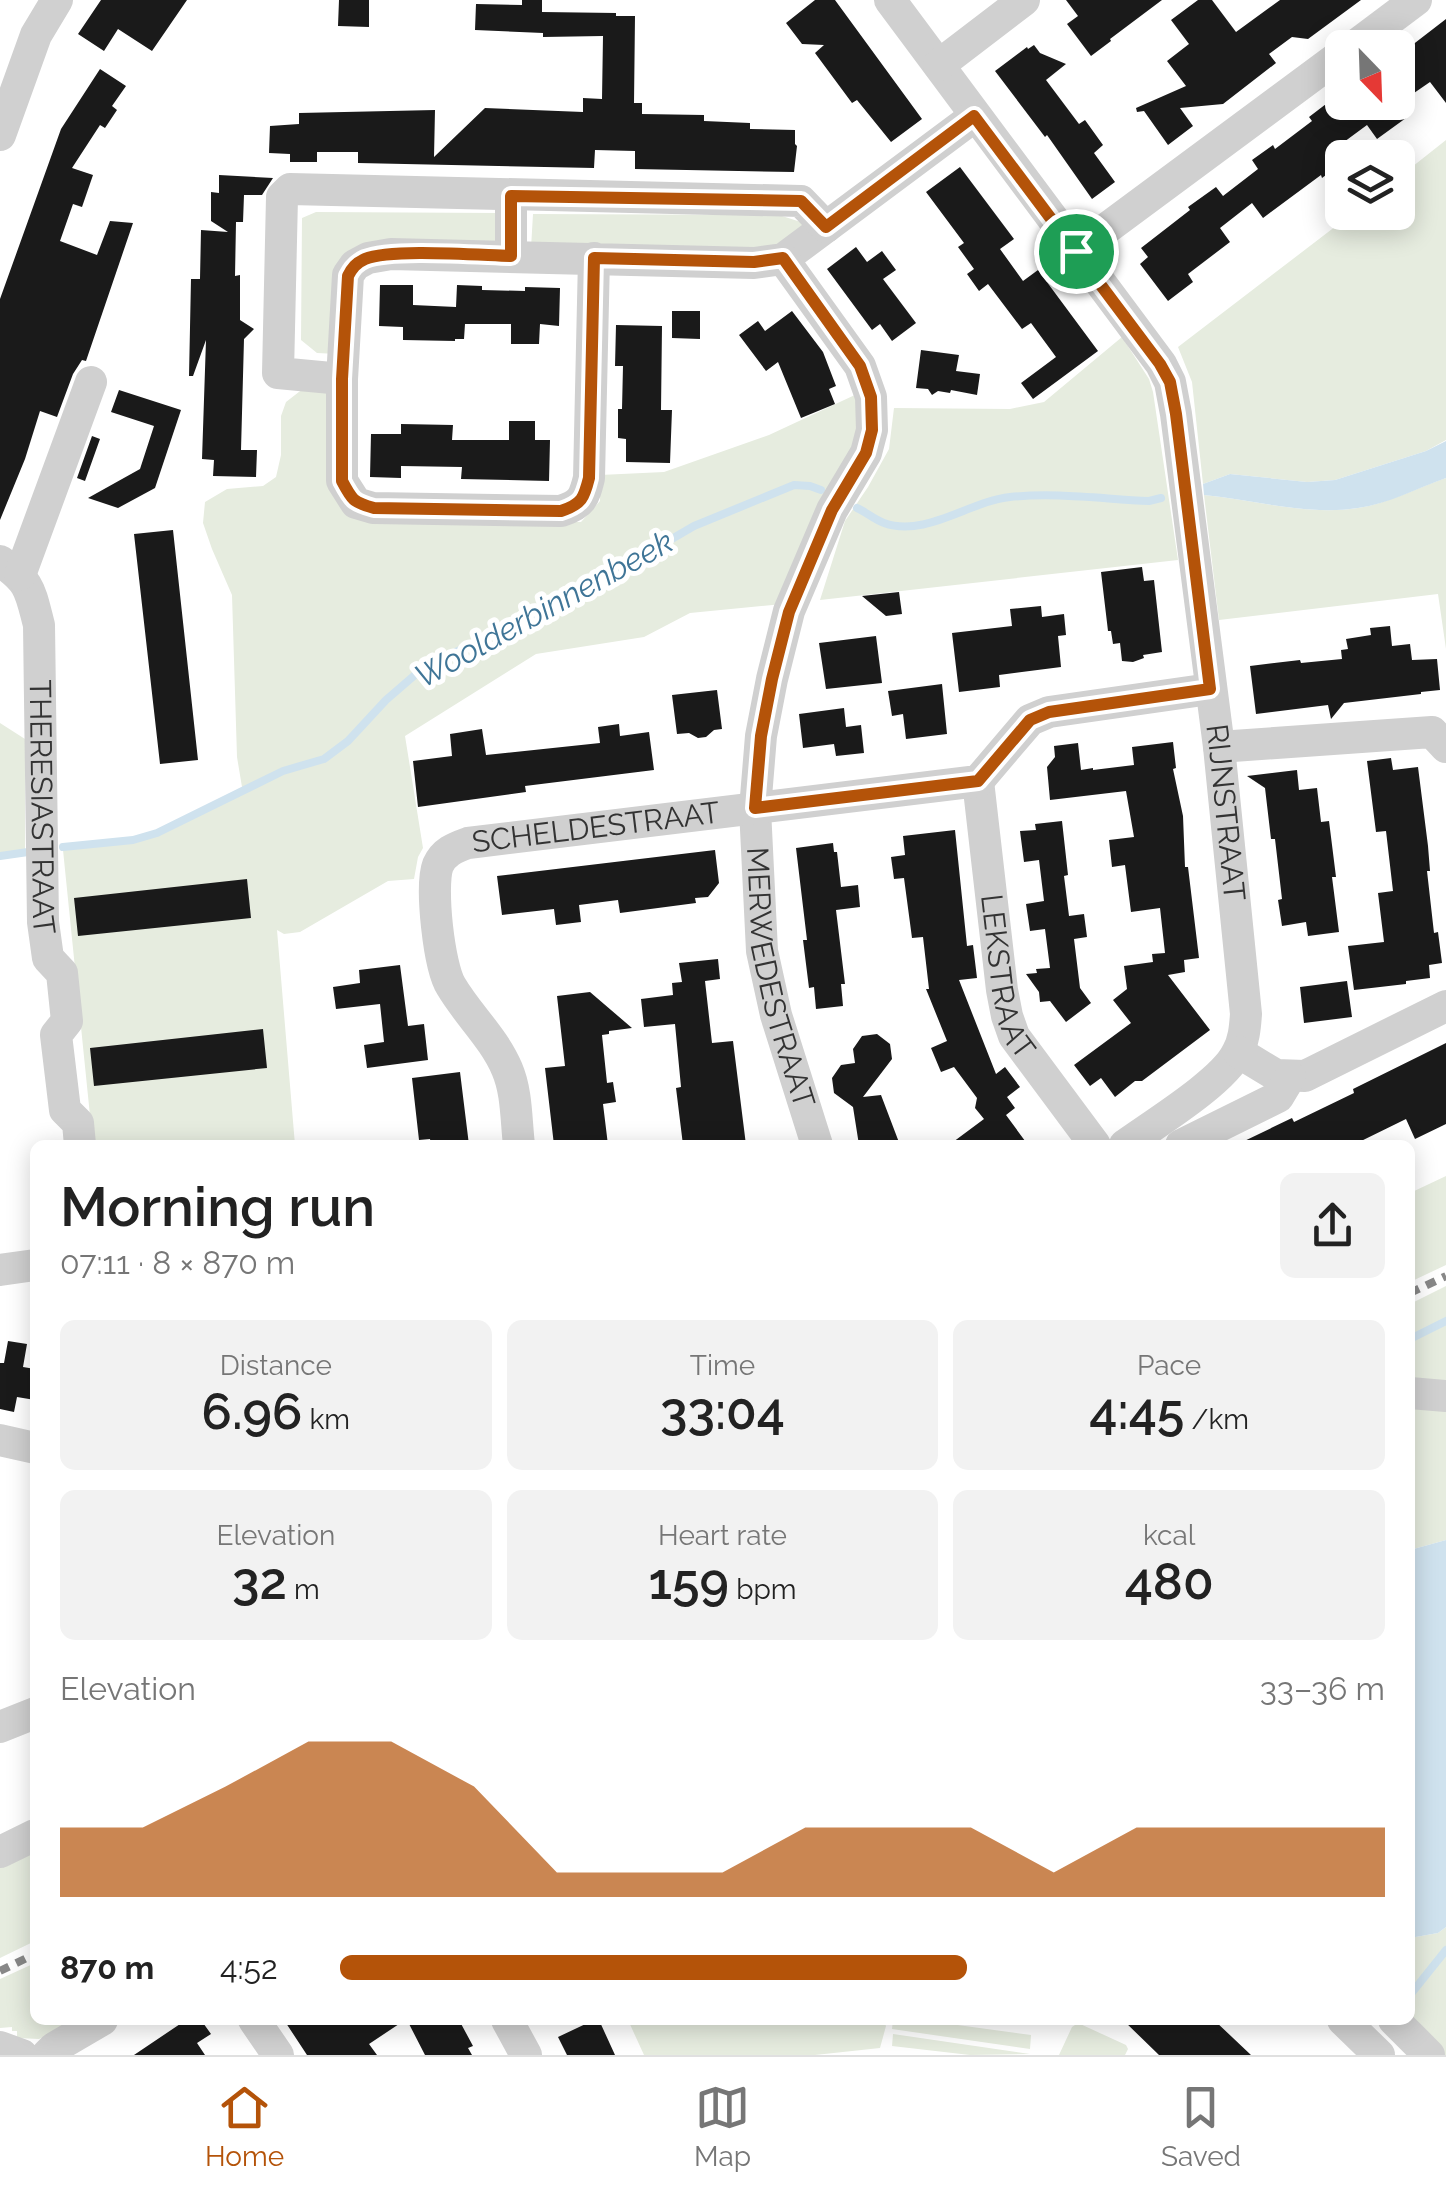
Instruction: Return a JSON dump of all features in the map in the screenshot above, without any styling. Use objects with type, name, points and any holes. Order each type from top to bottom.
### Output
[{"type":"street","points":[[0,135],[36,36],[58,0]]},
{"type":"street","name":"RIJNSTRAAT","points":[[890,0],[1170,382],[1218,747],[1246,1014],[1238,1052]]},
{"type":"street","points":[[939,65],[1024,0]]},
{"type":"street","points":[[1376,30],[1416,0]]},
{"type":"street","points":[[1076,251],[1325,67]]},
{"type":"street","points":[[594,258],[589,478],[584,496],[576,506],[561,511],[392,509],[356,503],[342,481],[342,379],[348,276],[354,265],[391,254],[511,256],[594,258],[754,262],[783,258],[974,116]]},
{"type":"street","points":[[342,379],[278,373],[282,198],[290,189],[801,201],[826,227]]},
{"type":"street","points":[[511,196],[511,256]]},
{"type":"street","name":"MERWEDESTRAAT","points":[[783,258],[860,366],[871,397],[872,430],[866,453],[832,510],[789,612],[761,736],[755,808],[762,951],[776,1015],[814,1140]]},
{"type":"street","name":"THERESIASTRAAT","points":[[80,1140],[78,1122],[64,1110],[56,1036],[67,1022],[62,972],[48,958],[43,922],[39,625],[30,591],[10,568],[91,382]]},
{"type":"street","points":[[978,781],[1030,720],[1049,712],[1210,689]]},
{"type":"street","points":[[1218,747],[1432,732],[1446,746]]},
{"type":"street","name":"SCHELDESTRAAT","points":[[518,1140],[507,1069],[499,1051],[448,983],[442,964],[434,880],[439,862],[451,849],[468,843],[978,781]]},
{"type":"street","name":"LEKSTRAAT","points":[[978,781],[1006,1016],[1014,1036],[1091,1140]]},
{"type":"street","points":[[1142,1140],[1229,1067],[1238,1052],[1276,1075],[1305,1076],[1446,1006]]},
{"type":"street","points":[[1191,1140],[1278,1097],[1290,1077]]},
{"type":"street","points":[[0,1270],[30,1266]]},
{"type":"street","points":[[1415,1393],[1446,1396]]},
{"type":"street","points":[[0,1440],[30,1447]]},
{"type":"street","points":[[0,1727],[30,1715]]},
{"type":"street","points":[[0,1852],[30,1837]]},
{"type":"street","points":[[47,2055],[93,2025]]},
{"type":"street","points":[[257,2025],[278,2055]]},
{"type":"street","points":[[510,2025],[526,2055]]},
{"type":"street","points":[[1348,2025],[1379,2055]]},
{"type":"street","points":[[1399,2025],[1428,2055]]},
{"type":"street","points":[[0,2047],[22,2055]]},
{"type":"shaded area","points":[[1446,140],[1446,440],[1426,451],[1335,480],[1307,482],[1230,474],[1203,484],[1192,382],[1178,347],[1331,230],[1415,230],[1415,165]]},
{"type":"shaded area","points":[[316,212],[499,213],[496,247],[355,254],[337,354],[317,353],[301,340],[302,218]]},
{"type":"shaded area","points":[[533,214],[779,215],[807,224],[768,250],[531,248]]},
{"type":"shaded area","points":[[1122,337],[1153,392],[1178,560],[820,600],[845,521],[889,449],[894,408],[1010,409],[1044,402]]},
{"type":"shaded area","points":[[337,387],[356,518],[581,522],[600,501],[600,475],[664,472],[769,435],[857,394],[859,451],[783,604],[690,613],[644,637],[536,654],[405,736],[423,848],[414,879],[388,881],[300,932],[284,934],[277,930],[295,1140],[92,1140],[63,850],[138,840],[243,793],[237,757],[232,595],[203,523],[205,502],[227,489],[263,486],[276,477],[281,455],[281,416],[286,402],[304,388]]},
{"type":"shaded area","points":[[1446,478],[1446,649],[1438,594],[1219,620],[1204,495],[1300,509],[1339,510],[1380,503]]},
{"type":"shaded area","points":[[0,723],[25,739],[25,852],[0,856]]},
{"type":"shaded area","points":[[1446,1176],[1446,1265],[1415,1280],[1415,1191]]},
{"type":"shaded area","points":[[1446,1286],[1446,1387],[1415,1384],[1415,1302]]},
{"type":"shaded area","points":[[1415,1401],[1446,1404],[1446,1540],[1415,1549]]},
{"type":"shaded area","points":[[30,1852],[30,1943],[0,1958],[0,1867]]},
{"type":"shaded area","points":[[1446,1927],[1446,2055],[1415,2025],[1415,1937],[1438,1933]]},
{"type":"shaded area","points":[[30,1965],[30,2025],[71,2025],[39,2039],[17,2038],[12,2027],[0,2028],[0,1979]]},
{"type":"shaded area","points":[[630,2025],[886,2026],[880,2048],[815,2055],[644,2055]]},
{"type":"shaded area","points":[[892,2025],[958,2025],[1031,2035],[1030,2049],[892,2029]]},
{"type":"shaded area","points":[[1082,2025],[1128,2049],[1125,2055],[1059,2055],[1072,2027]]},
{"type":"shaded area","points":[[893,2034],[1030,2054],[970,2055],[892,2046]]},
{"type":"water","points":[[1446,441],[1446,478],[1369,506],[1320,510],[1204,495],[1203,484],[1230,474],[1307,482],[1335,480]]},
{"type":"water","points":[[1446,1540],[1446,1927],[1438,1933],[1415,1937],[1415,1549]]},
{"type":"building","points":[[101,0],[187,0],[152,51],[118,29],[104,51],[78,34]]},
{"type":"building","points":[[339,0],[369,0],[369,27],[338,26]]},
{"type":"building","points":[[522,0],[542,0],[542,12],[635,16],[634,103],[642,103],[642,114],[704,115],[704,121],[750,123],[750,129],[795,130],[794,172],[635,169],[635,151],[595,150],[594,168],[358,163],[358,152],[317,152],[317,162],[290,162],[290,154],[269,153],[270,126],[299,124],[299,113],[435,110],[434,157],[485,108],[583,112],[583,98],[602,99],[603,36],[543,37],[543,33],[475,30],[476,4],[522,5]]},
{"type":"building","points":[[815,0],[835,0],[922,119],[891,142],[857,100],[852,103],[815,53],[824,45],[802,44],[786,23]]},
{"type":"building","points":[[1066,0],[1162,0],[1091,56],[1067,24],[1078,16]]},
{"type":"building","points":[[1198,0],[1212,0],[1236,32],[1280,0],[1361,0],[1308,39],[1292,37],[1269,54],[1276,63],[1223,104],[1180,108],[1193,126],[1168,145],[1144,111],[1137,112],[1136,108],[1186,86],[1167,61],[1189,44],[1171,20]]},
{"type":"building","points":[[1446,19],[1446,103],[1430,82],[1415,92],[1415,43]]},
{"type":"building","points":[[1034,45],[1040,53],[1066,64],[1046,80],[1079,124],[1085,120],[1103,145],[1094,153],[1115,182],[1092,199],[995,71]]},
{"type":"building","points":[[100,69],[126,86],[112,106],[117,110],[105,128],[100,125],[72,168],[93,175],[82,207],[73,204],[60,241],[97,255],[110,221],[133,223],[86,361],[82,360],[73,374],[57,417],[40,411],[0,520],[0,299],[61,129]]},
{"type":"building","points":[[1325,105],[1325,120],[1403,120],[1377,139],[1367,125],[1347,140],[1325,140],[1325,176],[1263,218],[1252,203],[1220,228],[1230,242],[1188,274],[1193,282],[1168,301],[1140,264],[1148,257],[1141,248],[1216,187],[1223,196],[1258,169],[1252,160],[1273,145],[1275,149],[1312,121],[1309,117]]},
{"type":"building","points":[[960,167],[1014,239],[1000,249],[1023,281],[1038,270],[1098,351],[1033,399],[1021,383],[1056,357],[1031,323],[1022,329],[988,284],[979,291],[967,274],[974,269],[958,247],[964,243],[926,192]]},
{"type":"building","points":[[219,175],[273,178],[262,195],[244,195],[243,222],[236,222],[235,276],[240,275],[240,320],[254,329],[244,339],[241,450],[257,450],[256,477],[213,476],[214,460],[202,459],[206,340],[193,376],[189,376],[191,279],[200,279],[201,230],[228,232],[211,221],[211,192],[219,193]]},
{"type":"building","points":[[856,247],[867,262],[882,251],[896,270],[883,279],[916,323],[892,341],[880,324],[872,330],[827,269]]},
{"type":"building","points":[[380,285],[413,285],[413,305],[456,307],[457,285],[482,286],[482,290],[560,288],[559,326],[540,324],[539,344],[511,344],[511,324],[465,324],[464,339],[455,341],[403,340],[403,327],[379,326]]},
{"type":"building","points":[[672,311],[700,311],[700,339],[672,338]]},
{"type":"building","points":[[792,311],[823,352],[836,386],[829,389],[835,404],[801,418],[778,362],[766,371],[739,335],[758,321],[765,331]]},
{"type":"building","points":[[616,325],[662,326],[661,410],[672,410],[670,463],[626,462],[626,439],[618,438],[623,366],[615,366]]},
{"type":"building","points":[[921,350],[959,355],[956,371],[980,374],[977,395],[951,390],[932,395],[928,389],[916,388]]},
{"type":"building","points":[[119,390],[181,410],[155,488],[118,508],[88,498],[140,469],[154,426],[111,412]]},
{"type":"building","points":[[509,421],[535,421],[535,440],[550,440],[549,481],[461,479],[462,467],[401,466],[401,478],[370,477],[371,434],[401,434],[401,424],[453,425],[452,440],[509,440]]},
{"type":"building","points":[[92,436],[100,439],[85,481],[77,478]]},
{"type":"building","points":[[173,530],[198,760],[160,764],[134,534]]},
{"type":"building","points":[[1142,567],[1144,581],[1154,580],[1162,652],[1143,655],[1144,658],[1133,662],[1122,661],[1120,643],[1113,644],[1108,631],[1101,572]]},
{"type":"building","points":[[899,592],[902,614],[886,616],[862,596]]},
{"type":"building","points":[[1041,606],[1042,617],[1064,614],[1066,635],[1058,636],[1061,667],[999,675],[1000,687],[959,692],[952,633],[1012,626],[1010,609]]},
{"type":"building","points":[[1390,626],[1392,646],[1410,644],[1412,660],[1437,659],[1440,690],[1344,703],[1331,719],[1328,705],[1256,714],[1250,666],[1342,659],[1341,650],[1348,649],[1346,639],[1371,635],[1370,628]]},
{"type":"building","points":[[876,636],[882,683],[826,689],[819,643]]},
{"type":"building","points":[[942,684],[947,734],[906,739],[903,714],[892,716],[888,691]]},
{"type":"building","points":[[717,690],[722,729],[698,738],[689,733],[677,734],[672,695]]},
{"type":"building","points":[[844,708],[846,727],[861,725],[864,753],[836,756],[834,744],[803,748],[799,714]]},
{"type":"building","points":[[619,724],[620,736],[649,732],[654,770],[525,786],[526,792],[418,807],[413,761],[452,756],[450,734],[482,729],[486,755],[600,743],[598,727]]},
{"type":"building","points":[[1173,742],[1173,769],[1183,816],[1185,867],[1199,958],[1184,960],[1185,972],[1168,975],[1210,1030],[1115,1097],[1101,1078],[1090,1086],[1074,1065],[1131,1023],[1113,1000],[1127,989],[1124,966],[1153,962],[1152,954],[1165,953],[1160,908],[1131,912],[1125,865],[1112,867],[1109,840],[1134,837],[1126,791],[1050,800],[1047,767],[1055,757],[1054,746],[1078,743],[1081,770],[1093,770],[1134,765],[1132,747]]},
{"type":"building","points":[[1391,758],[1393,770],[1418,767],[1434,933],[1438,932],[1442,963],[1429,965],[1430,978],[1354,990],[1348,946],[1384,942],[1378,893],[1393,891],[1386,831],[1376,832],[1367,761]]},
{"type":"building","points":[[1297,770],[1299,790],[1317,788],[1321,822],[1329,821],[1339,932],[1308,936],[1306,922],[1282,926],[1275,839],[1271,839],[1265,788],[1247,776]]},
{"type":"building","points":[[1062,821],[1069,916],[1084,914],[1087,937],[1074,939],[1080,988],[1091,1003],[1066,1022],[1050,1001],[1040,1002],[1039,992],[1026,974],[1050,968],[1045,929],[1030,931],[1026,904],[1044,901],[1039,860],[1024,862],[1020,831],[1036,830],[1035,824]]},
{"type":"building","points":[[955,830],[967,946],[973,945],[977,978],[959,980],[996,1074],[1005,1067],[1020,1087],[1007,1097],[1015,1108],[1006,1115],[1024,1140],[956,1140],[984,1119],[975,1108],[977,1098],[954,1067],[941,1072],[931,1048],[947,1041],[926,989],[923,937],[912,938],[904,878],[894,879],[891,857],[905,855],[903,836]]},
{"type":"building","points":[[833,843],[841,887],[858,885],[860,907],[836,910],[845,984],[841,984],[843,1006],[816,1009],[803,940],[807,940],[796,848]]},
{"type":"building","points":[[715,850],[719,883],[708,897],[695,898],[696,903],[620,913],[618,900],[579,905],[581,922],[556,925],[554,909],[502,915],[497,876]]},
{"type":"building","points":[[247,879],[251,918],[78,936],[74,898]]},
{"type":"building","points":[[718,959],[720,979],[705,981],[712,1043],[733,1041],[745,1140],[682,1140],[676,1088],[681,1087],[675,1024],[644,1027],[641,999],[673,995],[672,983],[682,982],[679,963]]},
{"type":"building","points":[[400,965],[408,1026],[424,1024],[428,1060],[367,1068],[364,1045],[384,1042],[380,1004],[336,1009],[333,987],[360,983],[359,970]]},
{"type":"building","points":[[1347,981],[1352,1017],[1304,1023],[1300,987]]},
{"type":"building","points":[[590,992],[632,1028],[602,1035],[607,1083],[613,1082],[616,1102],[603,1104],[607,1140],[553,1140],[545,1068],[565,1066],[557,996]]},
{"type":"building","points":[[263,1029],[267,1068],[94,1086],[90,1048]]},
{"type":"building","points":[[877,1034],[890,1044],[892,1059],[863,1097],[881,1095],[898,1140],[858,1140],[853,1107],[834,1093],[832,1078],[841,1065],[855,1063],[853,1049],[862,1036]]},
{"type":"building","points":[[1446,1043],[1446,1124],[1415,1139],[1406,1119],[1363,1140],[1246,1140],[1292,1118],[1294,1122],[1354,1093],[1353,1089]]},
{"type":"building","points":[[460,1072],[468,1140],[419,1140],[412,1078]]},
{"type":"building","points":[[8,1341],[27,1344],[23,1367],[30,1368],[30,1399],[17,1397],[14,1412],[0,1409],[0,1363],[4,1363]]},
{"type":"building","points":[[179,2025],[205,2025],[211,2034],[197,2043],[205,2055],[134,2055]]},
{"type":"building","points":[[287,2025],[398,2025],[369,2044],[377,2055],[307,2055]]},
{"type":"building","points":[[410,2025],[462,2025],[473,2046],[468,2048],[472,2055],[425,2055]]},
{"type":"building","points":[[583,2025],[601,2025],[615,2055],[567,2055],[558,2037]]},
{"type":"building","points":[[1128,2025],[1219,2025],[1251,2055],[1159,2055]]},
{"type":"waterway","name":"Woolderbinnenbeek","points":[[63,847],[133,840],[157,833],[283,771],[324,759],[423,668],[591,586],[694,526],[794,485],[821,490]]},
{"type":"waterway","name":"Woolderbinnenbeek","points":[[857,508],[881,522],[915,526],[1010,497],[1149,501],[1161,498]]},
{"type":"waterway","name":"Woolderbinnenbeek","points":[[0,856],[28,852]]},
{"type":"waterway","points":[[1415,1336],[1446,1321]]},
{"type":"waterway","points":[[1415,1989],[1446,1950]]},
{"type":"railway","points":[[1415,1291],[1446,1276]]},
{"type":"railway","points":[[0,1971],[30,1956]]},
{"type":"route","points":[[974,116],[1076,251],[1170,382],[1210,689],[1049,712],[1030,720],[978,781],[755,808],[761,736],[789,612],[832,510],[866,453],[872,430],[871,397],[860,366],[783,258],[754,262],[594,258],[589,478],[584,496],[576,506],[561,511],[374,508],[356,503],[342,481],[342,379],[348,276],[354,265],[391,254],[511,256],[511,196],[801,201],[826,227],[974,116]]}]
